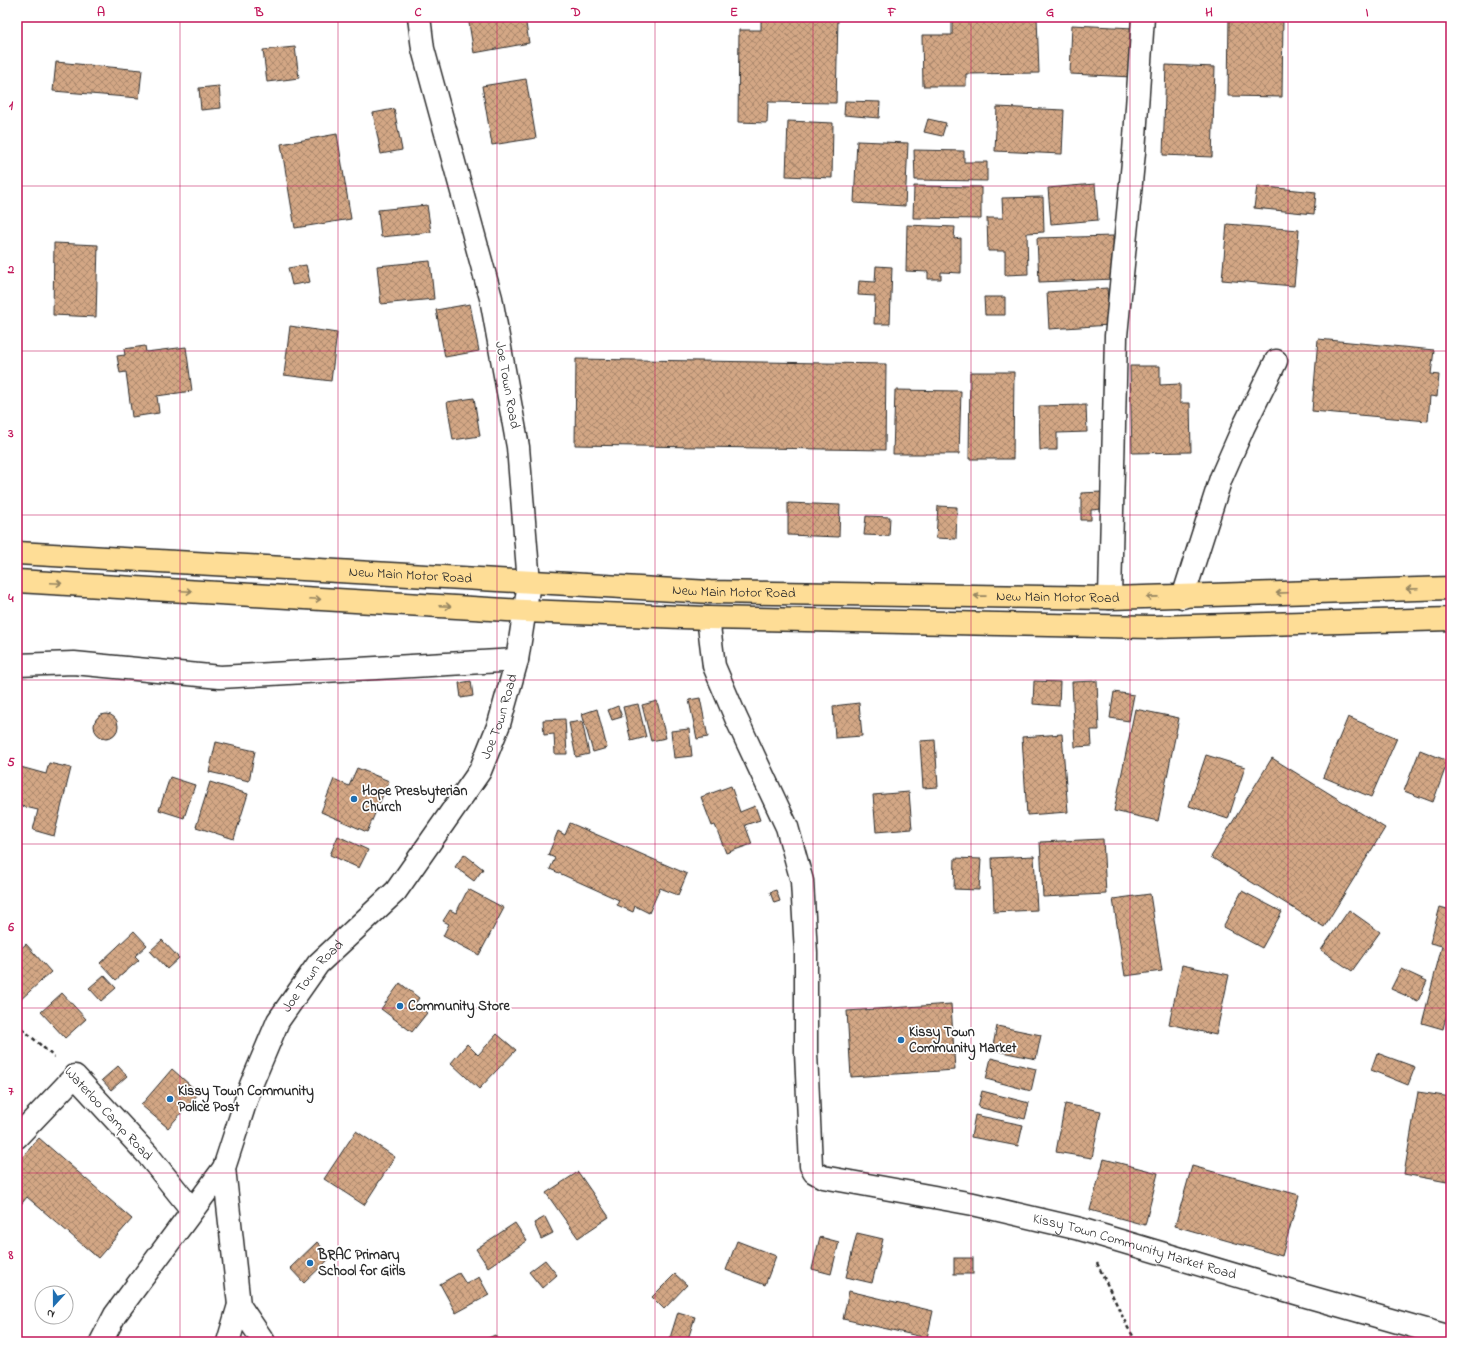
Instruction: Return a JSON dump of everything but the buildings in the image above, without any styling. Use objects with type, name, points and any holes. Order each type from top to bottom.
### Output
[{"type":"highway","name":"New Main Motor Road","points":[[17,553],[710,592],[1110,598],[1451,588]]},
{"type":"highway","name":"New Main Motor Road","points":[[17,581],[524,611],[708,618],[1152,627],[1451,619]]},
{"type":"street","name":"Joe Town Road","points":[[228,1342],[239,1304],[224,1168],[251,1085],[278,1021],[318,964],[396,891],[480,771],[499,724],[517,660],[529,583],[518,447],[491,298],[423,48],[419,17]]},
{"type":"street","points":[[1110,598],[1116,336],[1134,152],[1143,17]]},
{"type":"street","points":[[1182,597],[1221,478],[1243,428],[1276,362]]},
{"type":"street","name":"Kissy Town Community Market Road","points":[[708,618],[714,666],[736,718],[788,828],[802,881],[806,953],[806,1052],[811,1166],[814,1172],[824,1177],[973,1204],[1080,1229],[1451,1337]]},
{"type":"street","points":[[17,665],[74,663],[220,677],[517,660]]},
{"type":"street","points":[[17,1137],[75,1076]]},
{"type":"street","name":"Waterloo Camp Road","points":[[75,1076],[147,1154],[192,1210]]},
{"type":"street","points":[[101,1342],[115,1316],[224,1168]]},
{"type":"street","points":[[239,1304],[264,1342]]},
{"type":"path","name":"Waterloo Camp Road","points":[[17,1024],[75,1076]]},
{"type":"path","points":[[1080,1229],[1128,1328],[1137,1342]]},
{"type":"place","name":"Hope Presbyterian Church","points":[[354,799]]},
{"type":"place","name":"Community Store","points":[[400,1006]]},
{"type":"place","name":"Kissy Town Community Market","points":[[901,1040]]},
{"type":"place","name":"Kissy Town Community Police Post","points":[[170,1099]]},
{"type":"place","name":"BRAC Primary School for Girls","points":[[310,1263]]}]
